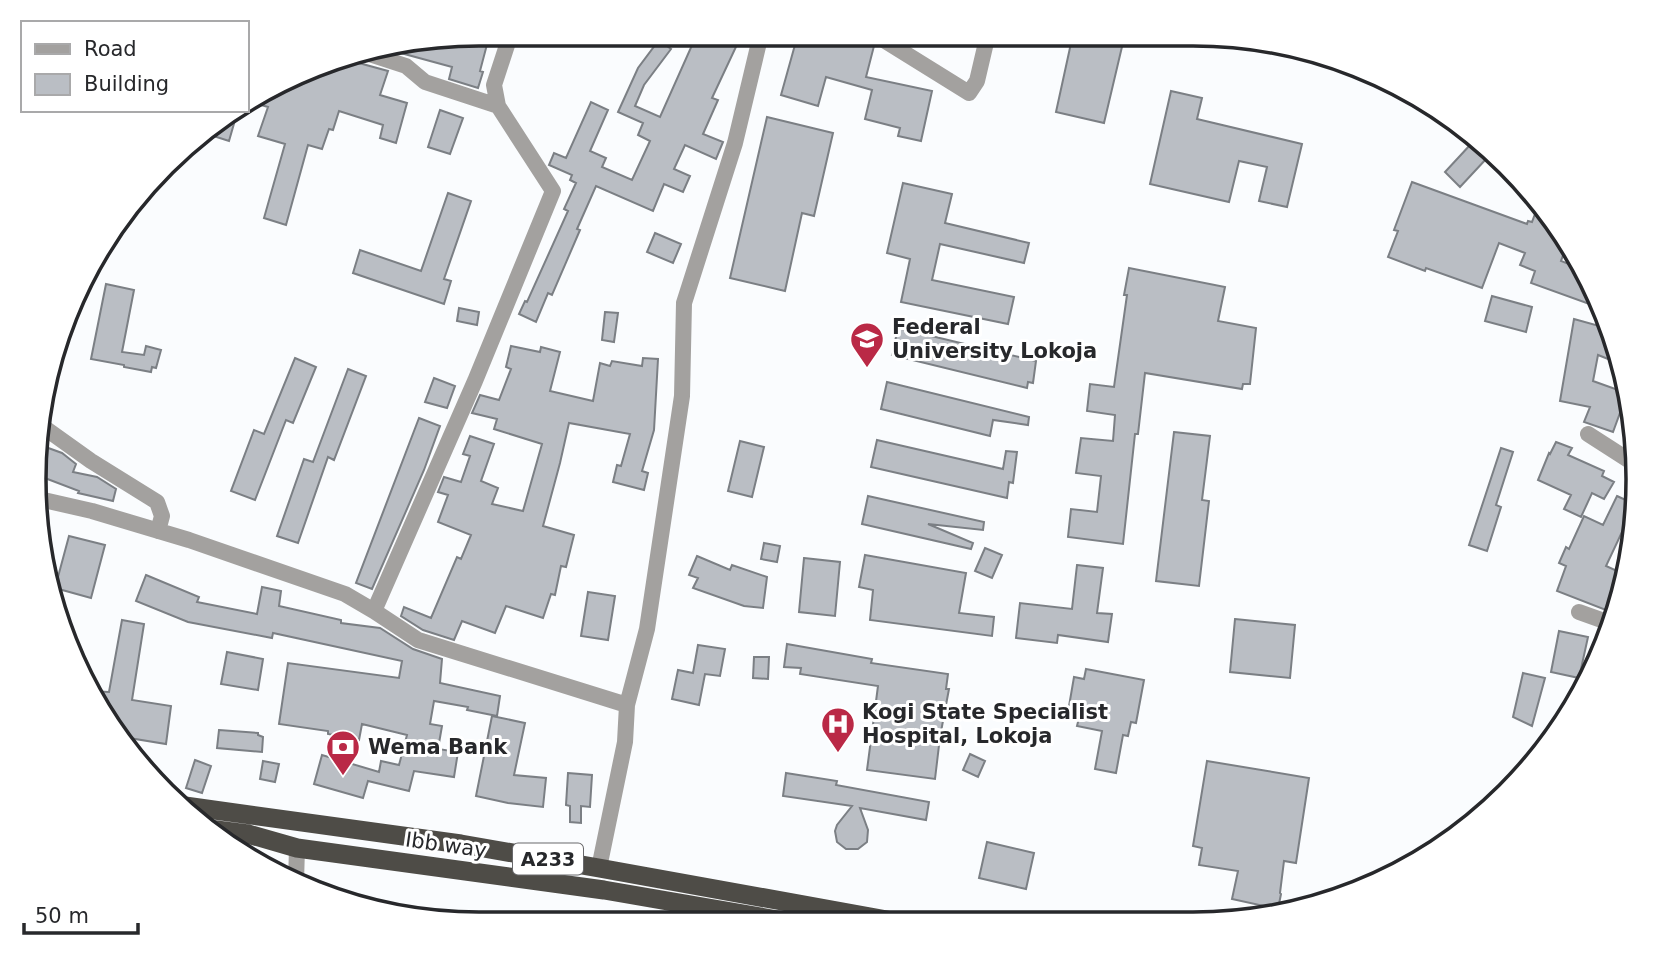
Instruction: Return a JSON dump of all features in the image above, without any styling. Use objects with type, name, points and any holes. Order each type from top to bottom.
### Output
[{"type":"highway","name":"A233","points":[[196,808],[461,844],[843,912]]},
{"type":"highway","name":"Ibb way","points":[[227,831],[248,834],[297,848],[604,890],[731,912]]},
{"type":"street","points":[[374,611],[475,381],[553,191],[498,106],[494,85],[508,46]]},
{"type":"street","points":[[599,868],[625,742],[627,705],[647,629],[682,396],[684,303],[735,143],[758,46]]},
{"type":"street","points":[[893,46],[969,93],[976,81],[985,46]]},
{"type":"street","points":[[379,57],[405,66],[425,82],[498,106]]},
{"type":"street","points":[[48,430],[157,502],[162,516],[158,531]]},
{"type":"street","points":[[1588,435],[1626,459]]},
{"type":"street","points":[[46,501],[92,511],[189,540],[345,594],[418,640],[627,705]]},
{"type":"street","points":[[1579,612],[1602,620]]},
{"type":"street","points":[[296,872],[297,848]]},
{"type":"building","points":[[451,46],[487,46],[478,88],[449,79],[452,67],[400,53]]},
{"type":"building","points":[[654,46],[667,46],[671,49],[644,85],[635,106],[660,117],[692,46],[736,46],[712,98],[718,100],[703,134],[723,142],[716,159],[685,145],[674,169],[690,176],[683,192],[664,184],[653,211],[596,186],[552,295],[548,293],[536,322],[519,314],[568,211],[564,209],[576,183],[570,180],[572,175],[549,165],[554,153],[566,158],[591,102],[608,110],[590,151],[606,158],[602,167],[632,180],[650,141],[638,135],[643,123],[618,112],[638,68]]},
{"type":"building","points":[[795,46],[874,46],[866,77],[932,91],[921,141],[898,136],[900,128],[865,119],[872,90],[826,77],[818,106],[781,95]]},
{"type":"building","points":[[1070,46],[1122,46],[1104,123],[1056,112]]},
{"type":"building","points":[[358,63],[388,71],[380,95],[407,103],[396,143],[380,138],[383,125],[339,111],[333,130],[329,129],[322,149],[308,145],[286,225],[264,218],[285,144],[258,136],[268,107],[261,105],[313,78]]},
{"type":"building","points":[[1171,91],[1202,98],[1197,119],[1302,144],[1287,207],[1259,201],[1267,167],[1239,161],[1229,202],[1150,184]]},
{"type":"building","points":[[440,110],[463,118],[450,154],[428,147]]},
{"type":"building","points":[[767,117],[833,133],[814,216],[802,213],[785,291],[730,278]]},
{"type":"building","points":[[235,121],[229,141],[214,136]]},
{"type":"building","points":[[1470,145],[1486,159],[1460,187],[1445,172]]},
{"type":"building","points":[[1412,182],[1527,224],[1528,221],[1532,222],[1535,214],[1563,255],[1561,261],[1569,264],[1590,304],[1531,283],[1535,271],[1520,265],[1525,253],[1499,243],[1482,288],[1388,257],[1398,231],[1394,230]]},
{"type":"building","points":[[903,183],[952,194],[945,223],[1029,243],[1024,263],[940,244],[932,280],[1014,297],[1008,324],[901,302],[910,259],[887,253]]},
{"type":"building","points":[[448,193],[471,201],[444,279],[451,281],[444,304],[353,273],[360,250],[421,271]]},
{"type":"building","points":[[655,233],[681,244],[673,263],[647,252]]},
{"type":"building","points":[[1129,268],[1225,287],[1218,321],[1256,328],[1250,384],[1243,384],[1242,389],[1145,373],[1138,434],[1135,434],[1123,544],[1068,537],[1071,509],[1097,512],[1101,476],[1076,473],[1081,438],[1113,441],[1115,415],[1087,411],[1090,384],[1114,387]]},
{"type":"building","points":[[106,284],[134,290],[122,352],[144,355],[146,346],[161,350],[156,368],[152,367],[151,372],[91,359]]},
{"type":"building","points":[[1492,296],[1532,307],[1526,332],[1485,321]]},
{"type":"building","points":[[459,308],[479,312],[477,325],[457,321]]},
{"type":"building","points":[[605,312],[618,313],[614,342],[602,340]]},
{"type":"building","points":[[1574,319],[1598,326],[1610,360],[1598,355],[1593,381],[1617,390],[1621,410],[1613,432],[1584,422],[1590,407],[1560,401]]},
{"type":"building","points":[[898,328],[1036,361],[1033,383],[1028,382],[1027,388],[892,355]]},
{"type":"building","points":[[511,346],[540,352],[541,347],[560,352],[550,391],[593,401],[600,363],[610,366],[612,361],[642,366],[643,358],[658,359],[654,430],[642,471],[648,473],[644,490],[613,482],[617,465],[621,466],[630,434],[569,423],[543,526],[574,535],[566,567],[561,566],[555,595],[551,594],[543,618],[506,606],[495,633],[462,621],[454,640],[423,630],[401,616],[404,607],[431,618],[457,557],[461,559],[471,535],[438,522],[448,495],[438,492],[444,477],[461,482],[470,456],[463,454],[470,436],[494,444],[481,481],[498,488],[492,504],[523,511],[542,444],[494,429],[497,419],[472,413],[480,395],[499,400],[511,369],[506,367]]},
{"type":"building","points":[[295,358],[316,367],[293,423],[286,420],[255,500],[231,491],[254,430],[264,434]]},
{"type":"building","points":[[348,369],[366,376],[334,460],[328,457],[298,543],[277,536],[304,459],[313,462]]},
{"type":"building","points":[[434,378],[455,386],[447,408],[425,402]]},
{"type":"building","points":[[887,382],[1029,417],[1028,425],[993,420],[990,436],[881,409]]},
{"type":"building","points":[[419,418],[440,426],[424,470],[372,589],[356,583]]},
{"type":"building","points":[[1174,432],[1210,436],[1202,500],[1209,501],[1199,586],[1156,581]]},
{"type":"building","points":[[877,440],[1003,469],[1006,451],[1017,452],[1013,483],[1009,482],[1007,498],[871,467]]},
{"type":"building","points":[[740,441],[764,447],[752,497],[728,491]]},
{"type":"building","points":[[1556,442],[1572,448],[1568,455],[1604,471],[1602,476],[1614,482],[1604,499],[1592,493],[1581,517],[1564,509],[1571,495],[1538,480]]},
{"type":"building","points":[[46,447],[62,453],[76,464],[73,472],[97,477],[116,489],[113,501],[78,493],[79,491],[46,478]]},
{"type":"building","points":[[1501,448],[1513,452],[1496,505],[1501,507],[1487,551],[1469,545]]},
{"type":"building","points":[[868,496],[984,522],[983,530],[928,524],[973,543],[971,549],[862,524]]},
{"type":"building","points":[[1617,496],[1626,500],[1624,528],[1606,566],[1617,571],[1606,610],[1557,591],[1566,566],[1559,563],[1566,547],[1569,549],[1584,516],[1603,525]]},
{"type":"building","points":[[69,536],[105,545],[91,598],[60,589],[57,579]]},
{"type":"building","points":[[764,543],[780,546],[777,562],[761,559]]},
{"type":"building","points":[[985,548],[1002,555],[992,578],[975,571]]},
{"type":"building","points":[[865,555],[966,573],[959,613],[994,617],[992,636],[870,620],[873,590],[859,587]]},
{"type":"building","points":[[697,556],[730,570],[732,565],[767,577],[763,608],[744,606],[693,588],[698,578],[689,575]]},
{"type":"building","points":[[804,558],[840,562],[835,616],[799,612]]},
{"type":"building","points":[[1077,565],[1103,568],[1097,613],[1112,614],[1108,642],[1058,635],[1057,643],[1016,638],[1020,603],[1072,609]]},
{"type":"building","points":[[146,575],[199,597],[197,602],[257,614],[262,587],[281,591],[279,606],[341,620],[341,623],[380,628],[413,649],[442,659],[440,683],[500,696],[497,716],[434,701],[430,724],[442,726],[438,749],[458,752],[454,777],[414,771],[409,791],[368,781],[363,798],[314,784],[322,755],[379,772],[381,761],[399,765],[407,735],[362,724],[359,740],[328,734],[328,731],[279,724],[288,663],[399,678],[402,661],[273,633],[272,638],[188,622],[136,601]]},
{"type":"building","points":[[588,592],[615,596],[608,640],[581,636]]},
{"type":"building","points":[[1235,619],[1295,625],[1290,678],[1230,672]]},
{"type":"building","points":[[122,620],[144,624],[132,700],[171,706],[166,744],[135,739],[135,742],[102,692],[109,692]]},
{"type":"building","points":[[1559,631],[1588,637],[1578,678],[1551,672]]},
{"type":"building","points":[[787,644],[872,659],[871,663],[948,674],[946,689],[949,689],[935,779],[867,770],[878,686],[800,674],[801,668],[784,667]]},
{"type":"building","points":[[698,645],[725,649],[720,676],[705,674],[699,705],[672,699],[678,670],[693,673]]},
{"type":"building","points":[[227,652],[263,659],[258,690],[221,684]]},
{"type":"building","points":[[754,657],[769,657],[768,679],[753,678]]},
{"type":"building","points":[[1086,669],[1144,680],[1136,723],[1131,722],[1128,736],[1123,735],[1116,773],[1095,769],[1102,731],[1077,726],[1080,714],[1068,712],[1074,677],[1084,679]]},
{"type":"building","points":[[1523,673],[1545,678],[1532,726],[1513,717]]},
{"type":"building","points":[[492,716],[525,723],[514,775],[546,778],[543,807],[476,796]]},
{"type":"building","points":[[219,730],[258,733],[263,737],[262,752],[217,748]]},
{"type":"building","points":[[970,754],[985,761],[978,777],[963,770]]},
{"type":"building","points":[[195,760],[211,766],[202,793],[186,788]]},
{"type":"building","points":[[263,761],[279,764],[275,782],[260,779]]},
{"type":"building","points":[[1207,761],[1309,778],[1296,863],[1284,861],[1279,904],[1265,906],[1232,899],[1238,871],[1199,865],[1202,848],[1193,846]]},
{"type":"building","points":[[568,773],[592,775],[590,807],[581,806],[581,823],[570,822],[570,806],[566,805]]},
{"type":"building","points":[[786,773],[837,781],[836,785],[929,802],[926,820],[860,808],[868,830],[867,842],[858,849],[846,849],[837,842],[835,831],[852,806],[783,796]]},
{"type":"building","points":[[987,842],[1034,853],[1026,889],[979,878]]},
{"type":"place","name":"Federal University Lokoja","points":[[867,369]]},
{"type":"place","name":"Kogi State Specialist Hospital, Lokoja","points":[[838,754]]},
{"type":"place","name":"Wema Bank","points":[[343,777]]}]
